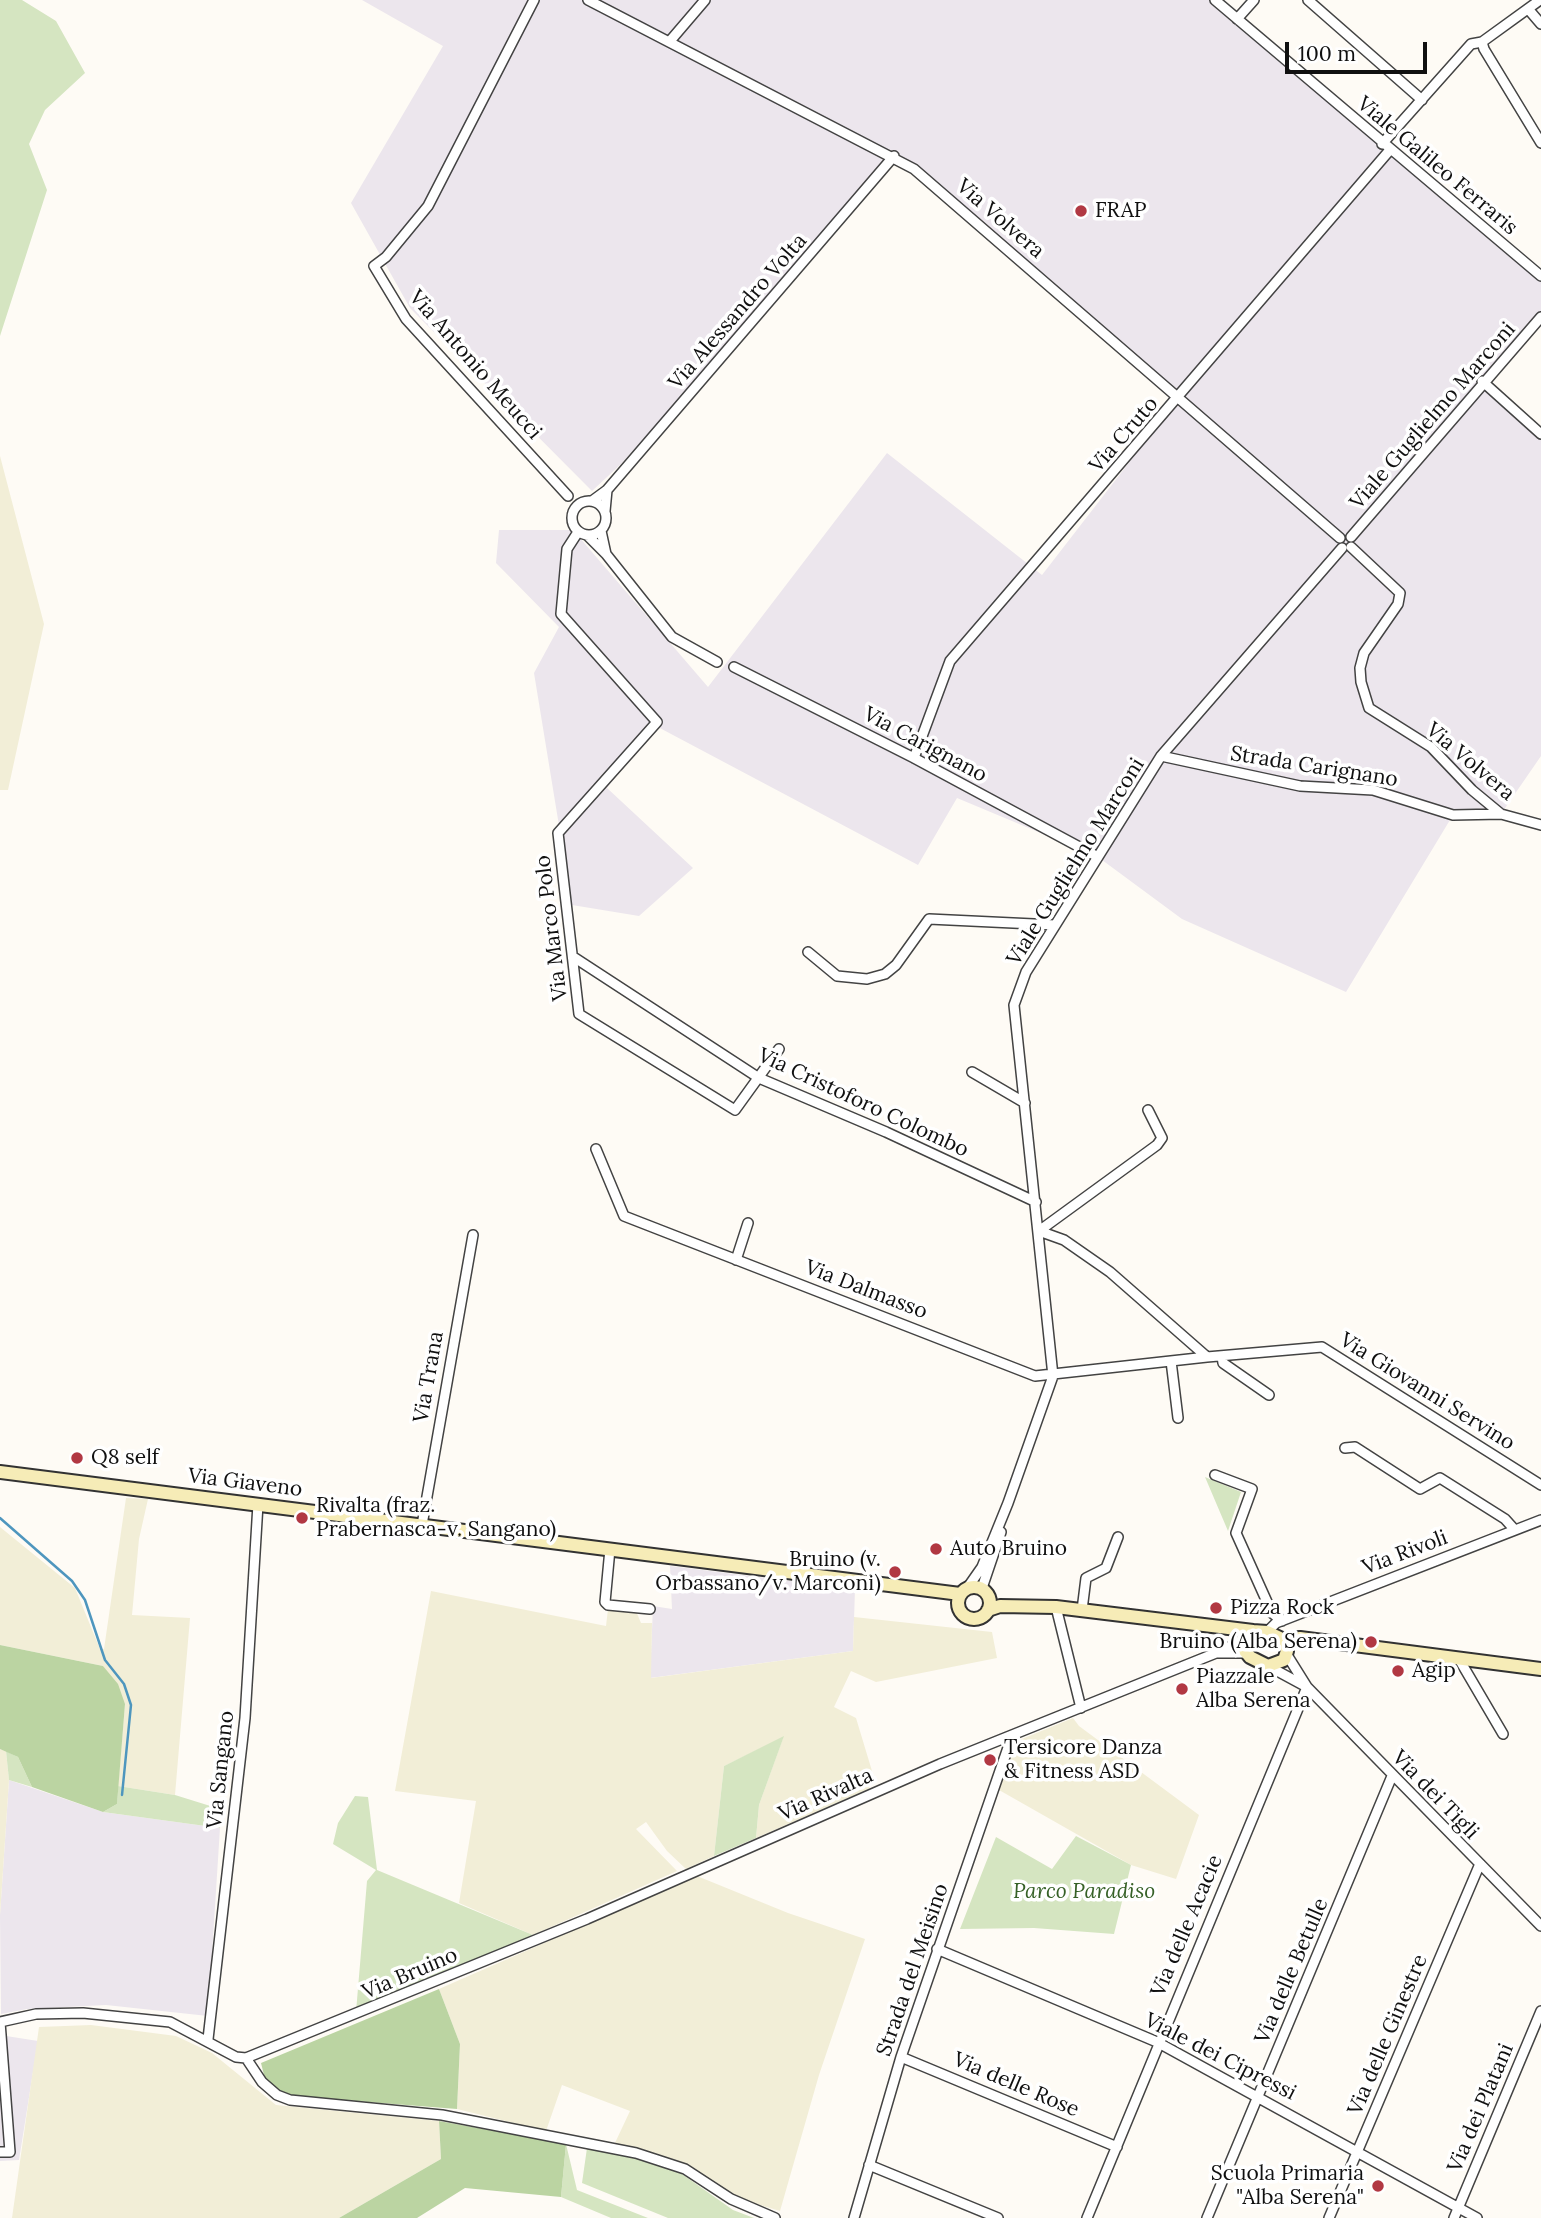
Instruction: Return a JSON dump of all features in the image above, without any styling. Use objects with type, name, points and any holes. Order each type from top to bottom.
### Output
[{"type":"main road","name":"Via Giaveno","points":[[0,1472],[962,1595]]},
{"type":"main road","points":[[985,1591],[988,1610]]},
{"type":"main road","points":[[1056,1607],[985,1591],[962,1595],[961,1613],[970,1618],[981,1617],[988,1610],[1000,1606],[1056,1607],[1267,1632],[1286,1649]]},
{"type":"main road","points":[[1199,1625],[1244,1647],[1268,1666],[1280,1664],[1286,1649]]},
{"type":"main road","points":[[1244,1647],[1253,1631]]},
{"type":"main road","points":[[1286,1649],[1315,1641],[1541,1669]]},
{"type":"street","name":"Via Antonio Meucci","points":[[534,0],[428,206],[386,257],[374,266],[406,319],[568,496]]},
{"type":"street","name":"Via Volvera","points":[[588,0],[894,156],[948,196],[1348,544],[1400,593],[1398,604],[1364,653],[1360,668],[1361,682],[1369,708],[1431,747],[1472,790],[1501,814],[1541,825]]},
{"type":"street","points":[[670,41],[705,0]]},
{"type":"street","name":"Viale Galileo Ferraris","points":[[1215,0],[1541,276]]},
{"type":"street","points":[[1237,19],[1254,0]]},
{"type":"street","points":[[1308,0],[1422,100]]},
{"type":"street","name":"Via Cruto","points":[[914,758],[950,661],[1180,398],[1422,100],[1471,44],[1482,41],[1540,0]]},
{"type":"street","points":[[1529,10],[1541,24]]},
{"type":"street","points":[[1482,41],[1484,50],[1541,144]]},
{"type":"street","name":"Via Alessandro Volta","points":[[587,502],[607,490],[894,156]]},
{"type":"street","name":"Viale Guglielmo Marconi","points":[[962,1595],[982,1567],[1053,1376],[1014,1005],[1026,972],[1161,756],[1348,544],[1482,382],[1541,317]]},
{"type":"street","points":[[1482,382],[1541,434]]},
{"type":"street","points":[[589,536],[601,531],[606,522],[607,490]]},
{"type":"street","points":[[568,496],[605,511]]},
{"type":"street","points":[[568,496],[574,510],[573,523],[578,532],[589,536],[606,554],[672,637],[717,662]]},
{"type":"street","points":[[574,510],[587,502]]},
{"type":"street","points":[[601,531],[606,554]]},
{"type":"street","name":"Via Marco Polo","points":[[578,532],[567,549],[561,614],[657,722],[558,833],[571,953],[575,958],[579,1014],[735,1110],[779,1049]]},
{"type":"street","name":"Via Carignano","points":[[734,667],[914,758],[1098,857]]},
{"type":"street","name":"Strada Carignano","points":[[1161,756],[1300,786],[1373,790],[1453,815],[1501,814]]},
{"type":"street","points":[[808,952],[837,976],[867,979],[885,974],[896,965],[929,919],[1055,925]]},
{"type":"street","name":"Via Cristoforo Colombo","points":[[575,958],[759,1078],[886,1132],[1036,1202]]},
{"type":"street","points":[[972,1072],[1025,1103]]},
{"type":"street","points":[[1039,1231],[1157,1145],[1162,1138],[1148,1110]]},
{"type":"street","name":"Via Dalmasso","points":[[596,1149],[624,1216],[1035,1376],[1207,1357]]},
{"type":"street","points":[[736,1260],[748,1223]]},
{"type":"street","points":[[1039,1231],[1064,1240],[1111,1272],[1207,1357]]},
{"type":"street","name":"Via Trana","points":[[422,1525],[473,1235]]},
{"type":"street","name":"Via Giovanni Servino","points":[[1207,1357],[1322,1347],[1541,1485]]},
{"type":"street","points":[[1222,1356],[1223,1363],[1269,1395]]},
{"type":"street","points":[[1171,1361],[1178,1418]]},
{"type":"street","points":[[1345,1448],[1355,1447],[1420,1489],[1440,1478],[1505,1519],[1514,1530]]},
{"type":"street","points":[[1215,1475],[1252,1489],[1236,1533],[1272,1613],[1282,1620],[1286,1649]]},
{"type":"street","name":"Viale Guglielmo Marconi","points":[[985,1591],[1008,1503]]},
{"type":"street","name":"Via Sangano","points":[[208,2039],[245,1718],[258,1504]]},
{"type":"street","name":"Via Rivoli","points":[[1267,1632],[1282,1620],[1541,1520]]},
{"type":"street","points":[[1082,1610],[1086,1578],[1106,1568],[1118,1537]]},
{"type":"street","points":[[610,1549],[606,1602],[608,1605],[650,1609]]},
{"type":"street","points":[[1056,1607],[1082,1708]]},
{"type":"street","name":"Via Rivalta","points":[[587,1919],[1012,1736],[1216,1653],[1244,1647]]},
{"type":"street","name":"Via dei Tigli","points":[[1286,1649],[1307,1687],[1479,1866],[1541,1926]]},
{"type":"street","points":[[1459,1658],[1503,1734]]},
{"type":"street","name":"Via dei Tigli","points":[[1268,1666],[1307,1687]]},
{"type":"street","name":"Via delle Acacie","points":[[1087,2218],[1157,2042],[1307,1687]]},
{"type":"street","name":"Strada del Meisino","points":[[854,2218],[901,2057],[1012,1736]]},
{"type":"street","name":"Via delle Betulle","points":[[1208,2218],[1392,1776]]},
{"type":"street","name":"Via delle Ginestre","points":[[1329,2218],[1479,1866]]},
{"type":"street","name":"Via Bruino","points":[[246,2059],[587,1919]]},
{"type":"street","name":"Viale dei Cipressi","points":[[937,1949],[1157,2042],[1477,2218]]},
{"type":"street","name":"Via dei Platani","points":[[1454,2218],[1541,2011]]},
{"type":"street","points":[[0,2152],[10,2152],[0,2022],[50,2013],[143,2017],[170,2022],[208,2039],[236,2057],[246,2059],[262,2082],[276,2095],[290,2100],[442,2115],[636,2154],[685,2169],[731,2199],[775,2218]]},
{"type":"street","name":"Via delle Rose","points":[[901,2057],[1117,2147]]},
{"type":"street","points":[[869,2165],[998,2218]]},
{"type":"shaded area","points":[[362,0],[1216,0],[1541,276],[1541,317],[1482,381],[1541,434],[1541,756],[1501,814],[1453,815],[1346,992],[1182,919],[1098,857],[957,798],[918,865],[656,726],[607,788],[693,868],[639,916],[572,905],[534,673],[559,627],[496,563],[499,530],[573,530],[708,687],[887,453],[1042,575],[1179,398],[894,157],[621,464],[592,491],[410,308],[351,203],[443,46]]},
{"type":"shaded area","points":[[0,456],[44,624],[8,790],[0,790]]},
{"type":"shaded area","points":[[126,1498],[148,1499],[139,1539],[132,1615],[190,1618],[175,1795],[118,1786],[125,1704],[103,1666],[0,1645],[0,1527],[75,1588],[100,1649],[104,1649]]},
{"type":"shaded area","points":[[670,1566],[855,1589],[853,1651],[650,1678],[653,1606],[672,1609]]},
{"type":"shaded area","points":[[431,1591],[606,1626],[608,1609],[636,1611],[641,1623],[652,1623],[651,1678],[853,1651],[854,1617],[992,1632],[997,1658],[876,1682],[851,1671],[834,1707],[856,1718],[872,1771],[869,1789],[756,1838],[759,1805],[783,1738],[724,1766],[714,1856],[686,1869],[667,1851],[646,1822],[636,1829],[677,1871],[533,1935],[459,1903],[476,1801],[395,1791]]},
{"type":"shaded area","points":[[1073,1718],[1079,1726],[1199,1815],[1176,1879],[1131,1865],[999,1790],[1010,1750],[1017,1741]]},
{"type":"shaded area","points":[[0,1749],[6,1751],[9,1780],[0,1915]]},
{"type":"shaded area","points":[[9,1780],[103,1812],[220,1828],[208,2016],[106,2005],[27,2009],[1,2014],[0,1915]]},
{"type":"shaded area","points":[[697,1876],[788,1913],[865,1939],[819,2075],[780,2211],[733,2197],[686,2165],[614,2145],[630,2111],[562,2085],[546,2131],[457,2109],[460,2044],[439,1989]]},
{"type":"shaded area","points":[[91,2025],[176,2036],[212,2053],[276,2105],[439,2121],[441,2159],[339,2218],[12,2218],[39,2027]]},
{"type":"shaded area","points":[[0,2035],[38,2041],[19,2160],[0,2161]]},
{"type":"green space","points":[[0,0],[22,0],[56,21],[85,73],[45,110],[29,144],[47,190],[0,336]]},
{"type":"green space","points":[[1205,1477],[1241,1492],[1228,1531]]},
{"type":"green space","points":[[0,1645],[103,1666],[118,1684],[125,1704],[117,1804],[103,1812],[32,1787],[18,1757],[0,1749]]},
{"type":"green space","points":[[784,1736],[759,1805],[756,1838],[714,1856],[724,1766]]},
{"type":"green space","points":[[6,1751],[18,1757],[32,1787],[9,1780]]},
{"type":"green space","points":[[118,1786],[175,1795],[220,1809],[220,1828],[103,1812],[117,1804]]},
{"type":"green space","points":[[355,1796],[368,1797],[377,1870],[533,1935],[356,2012],[367,1881],[376,1870],[333,1844],[338,1823]]},
{"type":"green space","name":"Parco Paradiso","points":[[1076,1836],[1131,1865],[1114,1934],[1034,1928],[960,1929],[996,1837],[1052,1869]]},
{"type":"green space","points":[[439,1989],[460,2044],[457,2109],[292,2096],[279,2091],[265,2079],[261,2063]]},
{"type":"green space","points":[[439,2121],[566,2144],[561,2197],[465,2188],[417,2218],[339,2218],[441,2159]]},
{"type":"green space","points":[[566,2144],[577,2190],[648,2218],[611,2218],[561,2197]]},
{"type":"green space","points":[[587,2148],[643,2160],[682,2174],[733,2210],[754,2218],[668,2218],[582,2183]]},
{"type":"waterway","points":[[0,1518],[72,1581],[85,1600],[105,1660],[124,1684],[131,1705],[122,1795]]},
{"type":"place","name":"FRAP","points":[[1081,211]]},
{"type":"place","name":"Q8 self","points":[[77,1458]]},
{"type":"place","name":"Rivalta (fraz. Prabernasca-v. Sangano)","points":[[302,1518]]},
{"type":"place","name":"Auto Bruino","points":[[936,1549]]},
{"type":"place","name":"Bruino (v. Orbassano/v. Marconi)","points":[[895,1572]]},
{"type":"place","name":"Pizza Rock","points":[[1216,1608]]},
{"type":"place","name":"Bruino (Alba Serena)","points":[[1371,1642]]},
{"type":"place","name":"Agip","points":[[1398,1671]]},
{"type":"place","name":"Piazzale Alba Serena","points":[[1182,1689]]},
{"type":"place","name":"Tersicore Danza & Fitness ASD","points":[[990,1760]]},
{"type":"place","name":"Scuola Primaria \"Alba Serena\"","points":[[1378,2186]]}]
